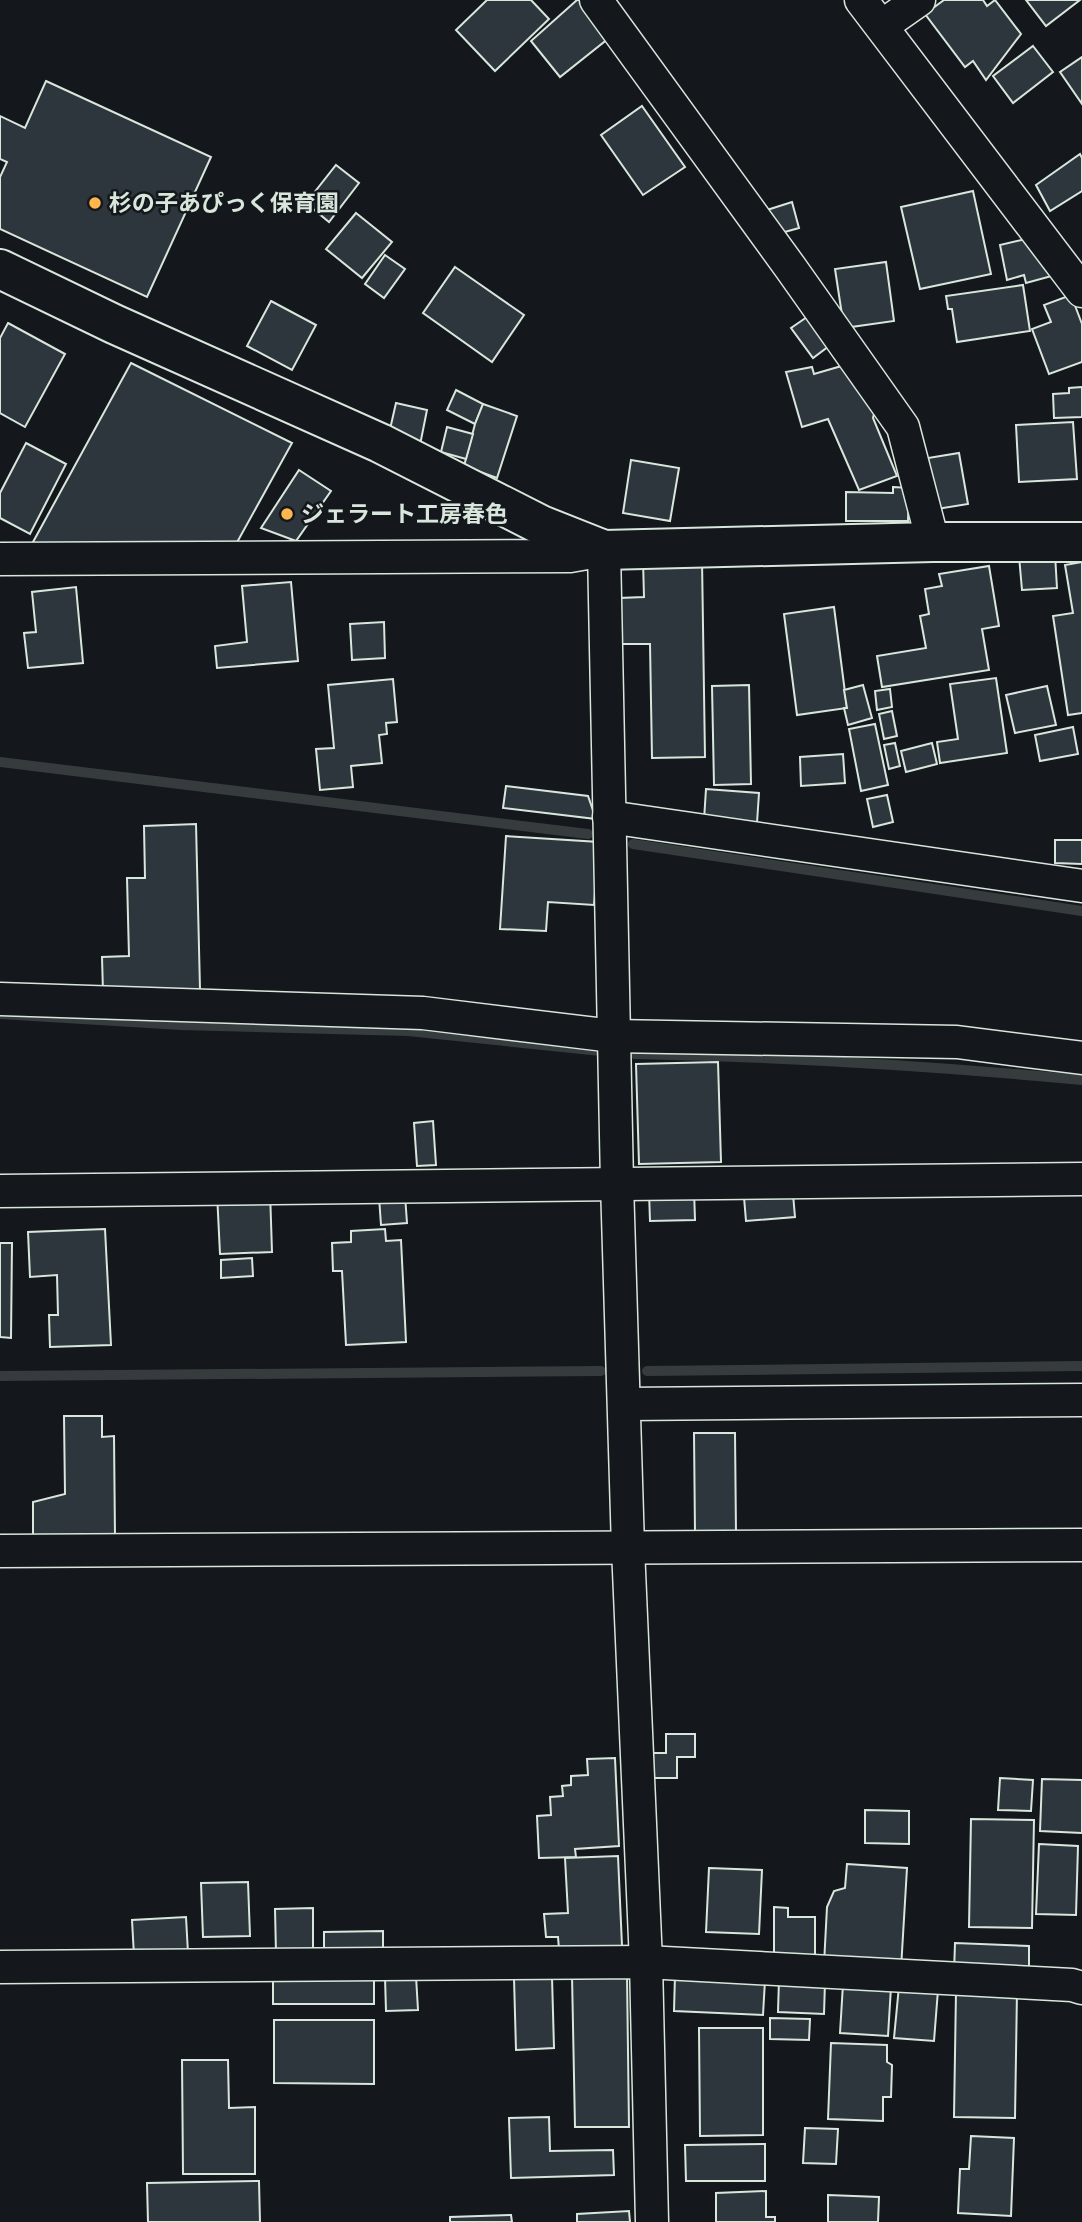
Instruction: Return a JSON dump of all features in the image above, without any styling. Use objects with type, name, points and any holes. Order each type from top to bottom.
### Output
[{"type":"street","points":[[596,0],[903,427],[933,542]]},
{"type":"street","points":[[862,0],[1082,291]]},
{"type":"street","points":[[882,26],[919,0]]},
{"type":"street","points":[[0,269],[114,324],[380,443],[541,525],[604,550]]},
{"type":"street","points":[[0,559],[570,556],[604,550],[933,542],[1082,542]]},
{"type":"street","points":[[604,550],[617,1183],[628,1548],[646,1962],[652,2222]]},
{"type":"street","points":[[609,817],[1082,886]]},
{"type":"street","points":[[0,999],[423,1013],[613,1036],[957,1042],[1082,1058]]},
{"type":"street","points":[[0,1191],[1082,1179]]},
{"type":"street","points":[[625,1405],[1082,1400]]},
{"type":"street","points":[[0,1551],[1082,1545]]},
{"type":"street","points":[[0,1967],[646,1962],[1072,1985],[1082,1988]]},
{"type":"building","points":[[487,0],[531,0],[549,19],[495,71],[456,30]]},
{"type":"building","points":[[580,0],[609,38],[560,77],[531,41]]},
{"type":"building","points":[[944,0],[983,0],[987,6],[995,0],[1021,34],[986,80],[973,61],[965,67],[925,14]]},
{"type":"building","points":[[1026,0],[1080,0],[1046,26]]},
{"type":"building","points":[[1033,46],[1053,72],[1013,103],[993,76]]},
{"type":"building","points":[[1082,57],[1082,104],[1060,72]]},
{"type":"building","name":"杉の子あぴっく保育園","points":[[46,81],[211,157],[147,297],[0,229],[0,177],[7,162],[0,159],[0,116],[25,128]]},
{"type":"building","points":[[642,106],[685,167],[643,195],[601,135]]},
{"type":"building","points":[[1080,154],[1082,191],[1050,211],[1036,185]]},
{"type":"building","points":[[336,165],[359,183],[329,222],[306,203]]},
{"type":"building","points":[[973,191],[991,274],[920,289],[901,207]]},
{"type":"building","points":[[792,202],[799,228],[774,235],[767,210]]},
{"type":"building","points":[[356,213],[392,242],[362,278],[326,249]]},
{"type":"building","points":[[1030,238],[1059,274],[1026,283],[1024,275],[1007,280],[1000,245]]},
{"type":"building","points":[[385,255],[405,269],[384,298],[365,284]]},
{"type":"building","points":[[886,262],[894,321],[844,328],[835,269]]},
{"type":"building","points":[[455,267],[524,315],[492,362],[423,313]]},
{"type":"building","points":[[1023,285],[1030,331],[957,342],[952,309],[948,309],[946,296]]},
{"type":"building","points":[[1071,295],[1082,324],[1082,362],[1049,374],[1032,329],[1051,322],[1044,305]]},
{"type":"building","points":[[271,301],[316,325],[292,370],[247,346]]},
{"type":"building","points":[[807,317],[829,346],[813,358],[791,328]]},
{"type":"building","points":[[8,323],[65,354],[25,427],[0,413],[0,338]]},
{"type":"building","points":[[131,363],[292,443],[235,546],[27,553]]},
{"type":"building","points":[[845,365],[875,410],[873,418],[897,476],[859,490],[828,419],[802,427],[786,372],[812,367],[814,374]]},
{"type":"building","points":[[1082,387],[1082,417],[1054,418],[1053,394],[1069,393],[1069,388]]},
{"type":"building","points":[[456,390],[483,404],[475,424],[447,410]]},
{"type":"building","points":[[396,403],[427,410],[420,445],[388,438]]},
{"type":"building","points":[[483,404],[517,416],[497,478],[464,466]]},
{"type":"building","points":[[1073,422],[1077,479],[1019,482],[1016,425]]},
{"type":"building","points":[[447,427],[473,434],[466,459],[441,452]]},
{"type":"building","points":[[26,443],[66,464],[30,534],[0,518],[0,493]]},
{"type":"building","points":[[959,453],[968,504],[937,509],[928,458]]},
{"type":"building","points":[[631,460],[679,468],[670,521],[623,513]]},
{"type":"building","points":[[299,470],[331,491],[296,541],[261,528]]},
{"type":"building","points":[[893,487],[909,488],[908,521],[846,521],[846,492],[893,493]]},
{"type":"building","points":[[1055,554],[1057,588],[1022,590],[1019,556]]},
{"type":"building","points":[[643,560],[702,560],[705,757],[652,758],[650,644],[620,644],[619,598],[644,597]]},
{"type":"building","points":[[1082,562],[1082,713],[1068,715],[1053,616],[1073,613],[1065,565]]},
{"type":"building","points":[[989,566],[999,626],[982,629],[989,670],[882,687],[877,656],[926,648],[920,616],[929,614],[925,589],[942,586],[939,574]]},
{"type":"building","points":[[291,582],[298,661],[217,668],[215,646],[247,642],[242,586]]},
{"type":"building","points":[[76,587],[83,663],[28,668],[24,633],[36,632],[32,592]]},
{"type":"building","points":[[834,607],[847,708],[797,715],[784,614]]},
{"type":"building","points":[[384,622],[385,658],[352,660],[350,624]]},
{"type":"building","points":[[996,678],[1007,753],[940,763],[937,742],[958,739],[950,684]]},
{"type":"building","points":[[393,679],[397,722],[386,723],[387,734],[379,735],[382,763],[351,766],[353,787],[320,790],[316,749],[334,748],[328,685]]},
{"type":"building","points":[[749,685],[751,784],[714,785],[712,686]]},
{"type":"building","points":[[863,685],[872,718],[848,725],[844,690]]},
{"type":"building","points":[[1047,686],[1056,725],[1015,733],[1006,695]]},
{"type":"building","points":[[890,689],[892,707],[877,710],[875,691]]},
{"type":"building","points":[[892,711],[897,736],[884,739],[879,714]]},
{"type":"building","points":[[875,724],[888,785],[861,791],[849,729]]},
{"type":"building","points":[[1073,727],[1078,754],[1040,761],[1035,735]]},
{"type":"building","points":[[895,743],[900,766],[889,769],[884,745]]},
{"type":"building","points":[[932,743],[937,764],[906,772],[901,751]]},
{"type":"building","points":[[843,754],[845,783],[801,786],[800,757]]},
{"type":"building","points":[[506,786],[588,796],[596,819],[503,808]]},
{"type":"building","points":[[706,789],[759,793],[757,823],[704,820]]},
{"type":"building","points":[[887,795],[893,822],[873,827],[867,799]]},
{"type":"building","points":[[196,824],[200,989],[103,992],[102,957],[129,956],[127,878],[145,878],[144,826]]},
{"type":"building","points":[[506,836],[599,842],[594,905],[548,902],[546,931],[500,929]]},
{"type":"building","points":[[1055,840],[1082,840],[1082,864],[1055,863]]},
{"type":"building","points":[[718,1062],[721,1162],[639,1164],[636,1064]]},
{"type":"building","points":[[433,1121],[436,1165],[417,1166],[414,1123]]},
{"type":"building","points":[[694,1190],[695,1220],[650,1221],[649,1192]]},
{"type":"building","points":[[270,1191],[272,1252],[220,1254],[217,1193]]},
{"type":"building","points":[[793,1194],[795,1217],[746,1221],[744,1197]]},
{"type":"building","points":[[405,1195],[407,1223],[381,1225],[379,1197]]},
{"type":"building","points":[[105,1229],[111,1345],[50,1347],[49,1315],[58,1315],[57,1275],[30,1277],[28,1232]]},
{"type":"building","points":[[385,1229],[386,1241],[401,1240],[406,1342],[346,1345],[342,1271],[333,1271],[332,1243],[351,1242],[351,1231]]},
{"type":"building","points":[[0,1243],[12,1243],[11,1338],[0,1337]]},
{"type":"building","points":[[252,1258],[253,1276],[221,1278],[221,1260]]},
{"type":"building","points":[[64,1416],[102,1416],[102,1437],[114,1436],[115,1537],[33,1537],[33,1502],[65,1494]]},
{"type":"building","points":[[694,1433],[735,1433],[736,1533],[695,1533]]},
{"type":"building","points":[[666,1734],[695,1734],[695,1757],[677,1757],[677,1778],[649,1778],[649,1753],[666,1753]]},
{"type":"building","points":[[615,1758],[619,1846],[575,1849],[576,1857],[539,1858],[537,1816],[551,1815],[550,1797],[563,1796],[562,1786],[571,1785],[571,1776],[588,1775],[587,1759]]},
{"type":"building","points":[[1000,1778],[1033,1780],[1031,1811],[998,1810]]},
{"type":"building","points":[[1042,1779],[1082,1780],[1082,1833],[1040,1831]]},
{"type":"building","points":[[865,1810],[909,1811],[909,1844],[865,1843]]},
{"type":"building","points":[[971,1819],[1034,1820],[1032,1928],[969,1927]]},
{"type":"building","points":[[1039,1844],[1078,1846],[1076,1915],[1036,1914]]},
{"type":"building","points":[[618,1856],[622,1946],[559,1949],[558,1937],[546,1937],[544,1914],[568,1913],[565,1858]]},
{"type":"building","points":[[847,1864],[907,1868],[901,1969],[824,1964],[827,1907],[834,1891],[845,1888]]},
{"type":"building","points":[[709,1868],[762,1870],[759,1934],[706,1932]]},
{"type":"building","points":[[248,1882],[250,1936],[203,1937],[201,1883]]},
{"type":"building","points":[[774,1907],[788,1908],[788,1917],[815,1917],[815,1962],[774,1963]]},
{"type":"building","points":[[313,1908],[313,1953],[276,1953],[275,1909]]},
{"type":"building","points":[[186,1917],[188,1953],[134,1956],[132,1920]]},
{"type":"building","points":[[383,1931],[383,1953],[324,1954],[324,1932]]},
{"type":"building","points":[[955,1943],[1029,1946],[1029,1976],[954,1973]]},
{"type":"building","points":[[572,1975],[627,1975],[629,2127],[575,2127]]},
{"type":"building","points":[[675,1975],[765,1980],[763,2015],[674,2011]]},
{"type":"building","points":[[273,1976],[374,1977],[374,2004],[273,2004]]},
{"type":"building","points":[[416,1976],[418,2010],[386,2011],[385,1977]]},
{"type":"building","points":[[552,1977],[554,2048],[516,2050],[514,1978]]},
{"type":"building","points":[[779,1979],[825,1982],[824,2014],[778,2012]]},
{"type":"building","points":[[843,1984],[891,1987],[888,2036],[840,2033]]},
{"type":"building","points":[[899,1986],[938,1990],[934,2041],[894,2038]]},
{"type":"building","points":[[956,1991],[1017,1991],[1015,2118],[954,2117]]},
{"type":"building","points":[[770,2018],[810,2019],[809,2040],[770,2039]]},
{"type":"building","points":[[274,2020],[374,2020],[374,2084],[274,2083]]},
{"type":"building","points":[[699,2028],[763,2028],[763,2135],[700,2136]]},
{"type":"building","points":[[831,2043],[887,2045],[887,2062],[892,2065],[891,2097],[883,2097],[883,2121],[828,2119]]},
{"type":"building","points":[[182,2060],[228,2060],[229,2108],[255,2107],[255,2174],[183,2174]]},
{"type":"building","points":[[549,2117],[550,2151],[613,2150],[614,2175],[511,2178],[509,2118]]},
{"type":"building","points":[[805,2128],[838,2129],[836,2164],[803,2163]]},
{"type":"building","points":[[971,2136],[1014,2138],[1011,2216],[958,2213],[960,2169],[969,2169]]},
{"type":"building","points":[[765,2144],[765,2181],[686,2181],[685,2145]]},
{"type":"building","points":[[259,2181],[260,2222],[148,2222],[147,2183]]},
{"type":"building","points":[[766,2191],[766,2217],[775,2217],[775,2222],[716,2222],[716,2193]]},
{"type":"building","points":[[828,2195],[879,2197],[878,2222],[828,2222]]},
{"type":"building","points":[[629,2211],[630,2222],[577,2222],[577,2214]]},
{"type":"building","points":[[511,2215],[512,2222],[450,2222],[450,2217]]},
{"type":"waterway","points":[[0,762],[588,834]]},
{"type":"waterway","points":[[633,844],[1082,911]]},
{"type":"waterway","points":[[0,1014],[181,1025],[408,1031],[601,1051]]},
{"type":"waterway","points":[[635,1054],[858,1063],[1082,1080]]},
{"type":"waterway","points":[[647,1371],[1082,1366]]},
{"type":"waterway","points":[[0,1376],[601,1371]]},
{"type":"place","name":"杉の子あぴっく保育園","points":[[95,203]]},
{"type":"place","name":"ジェラート工房春色","points":[[287,514]]}]
